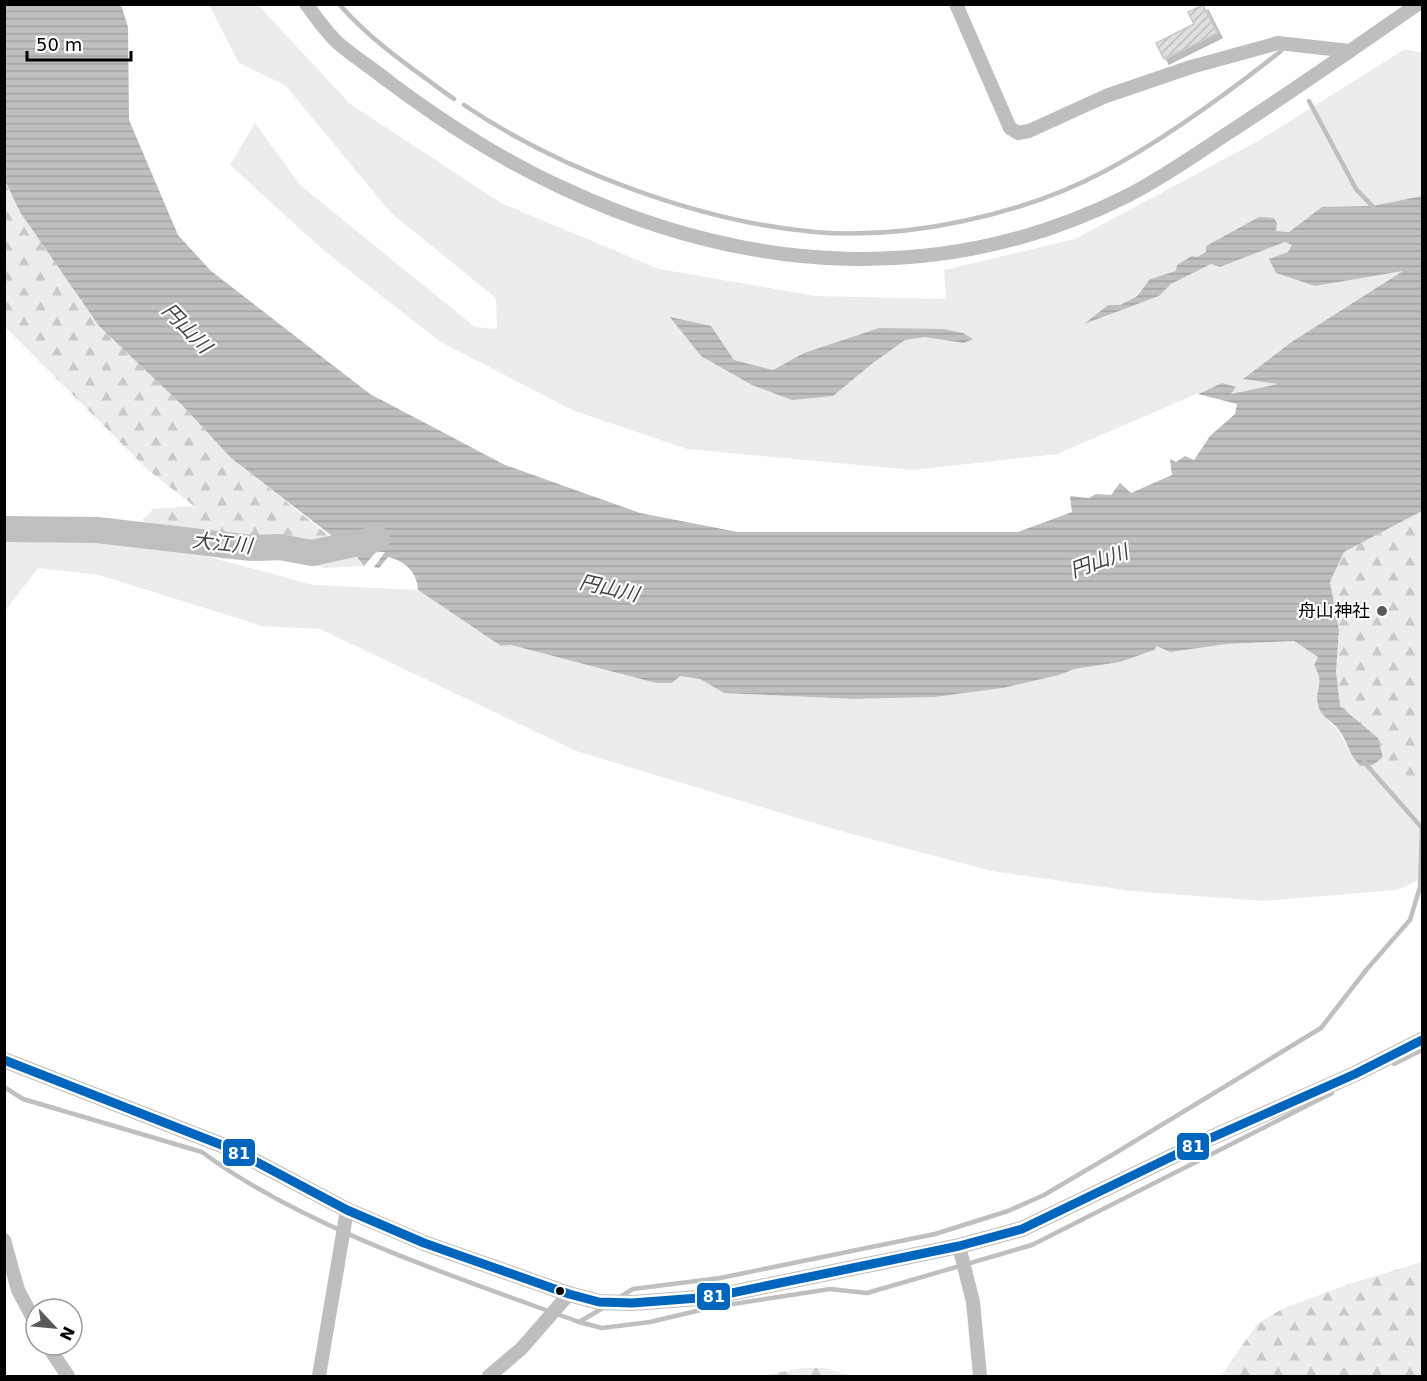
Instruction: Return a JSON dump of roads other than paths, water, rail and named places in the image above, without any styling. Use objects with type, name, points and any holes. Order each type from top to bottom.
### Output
[{"type":"street","points":[[306,4],[336,42],[449,126],[511,164],[608,210],[649,225],[757,252],[825,259],[921,257],[1025,236],[1127,196],[1162,176],[1418,4]]},
{"type":"street","points":[[956,4],[1010,128],[1018,133],[1029,131],[1106,96],[1191,67],[1278,43],[1350,51]]},
{"type":"street","points":[[4,1060],[232,1149],[347,1210],[435,1247],[569,1294],[599,1302],[632,1303],[712,1297],[959,1246],[1022,1229],[1422,1040]]},
{"type":"street","points":[[319,1377],[347,1210]]},
{"type":"street","points":[[4,1240],[18,1290],[24,1301]]},
{"type":"street","points":[[959,1246],[973,1302],[980,1377]]},
{"type":"street","points":[[489,1377],[521,1349],[569,1294]]},
{"type":"street","points":[[55,1357],[68,1377]]},
{"type":"water","name":"円山川","points":[[5,4],[121,5],[128,27],[129,120],[178,235],[211,271],[370,394],[505,465],[640,513],[738,532],[1018,532],[1072,512],[1070,496],[1089,498],[1096,494],[1111,495],[1120,483],[1131,493],[1172,475],[1170,459],[1176,462],[1185,456],[1194,460],[1210,436],[1235,414],[1237,404],[1198,394],[1222,383],[1236,387],[1231,394],[1278,384],[1243,379],[1293,341],[1403,271],[1315,286],[1276,273],[1269,259],[1288,252],[1292,245],[1285,242],[1220,267],[1211,264],[1171,284],[1159,296],[1084,324],[1108,305],[1120,305],[1137,296],[1150,279],[1176,271],[1177,265],[1192,256],[1197,257],[1206,252],[1206,246],[1259,217],[1274,218],[1277,223],[1276,231],[1289,232],[1322,207],[1372,206],[1422,196],[1422,511],[1344,552],[1330,582],[1339,630],[1336,671],[1340,706],[1378,738],[1383,757],[1373,765],[1360,766],[1356,761],[1339,730],[1324,716],[1318,705],[1319,677],[1314,665],[1318,657],[1294,641],[1226,644],[1170,652],[1157,646],[1154,650],[1120,662],[1074,669],[1059,675],[1003,688],[934,697],[853,699],[724,693],[700,679],[680,676],[672,683],[656,683],[511,645],[501,646],[418,590],[413,573],[405,564],[388,557],[379,568],[374,567],[385,552],[376,552],[364,566],[354,553],[231,458],[183,406],[99,326],[20,212],[5,181]]},
{"type":"water","points":[[670,317],[711,326],[734,360],[773,370],[804,353],[879,328],[943,329],[963,333],[973,339],[964,343],[925,337],[905,340],[833,396],[792,400],[752,385],[701,356]]},
{"type":"waterway","points":[[339,4],[379,43],[454,99]]},
{"type":"waterway","points":[[464,105],[543,151],[632,189],[679,205],[725,217],[815,232],[888,232],[964,221],[1001,212],[1073,187],[1127,159],[1172,130],[1218,99],[1281,51]]},
{"type":"waterway","points":[[1309,101],[1356,189],[1376,210]]},
{"type":"waterway","name":"大江川","points":[[4,529],[97,530],[252,548],[279,547],[312,553],[377,539]]},
{"type":"waterway","points":[[620,1297],[633,1289],[720,1278],[935,1234],[1008,1211],[1044,1195],[1321,1028],[1367,969],[1410,920],[1420,887],[1422,828],[1364,762]]},
{"type":"waterway","points":[[1394,1064],[1422,1050]]},
{"type":"waterway","points":[[4,1087],[23,1099],[202,1152],[243,1179],[334,1228],[483,1288],[579,1322],[603,1308]]},
{"type":"waterway","points":[[579,1322],[602,1328],[650,1322],[713,1307],[830,1289],[867,1293],[1032,1245],[1332,1093]]},
{"type":"place","name":"舟山神社","points":[[1382,611]]}]
